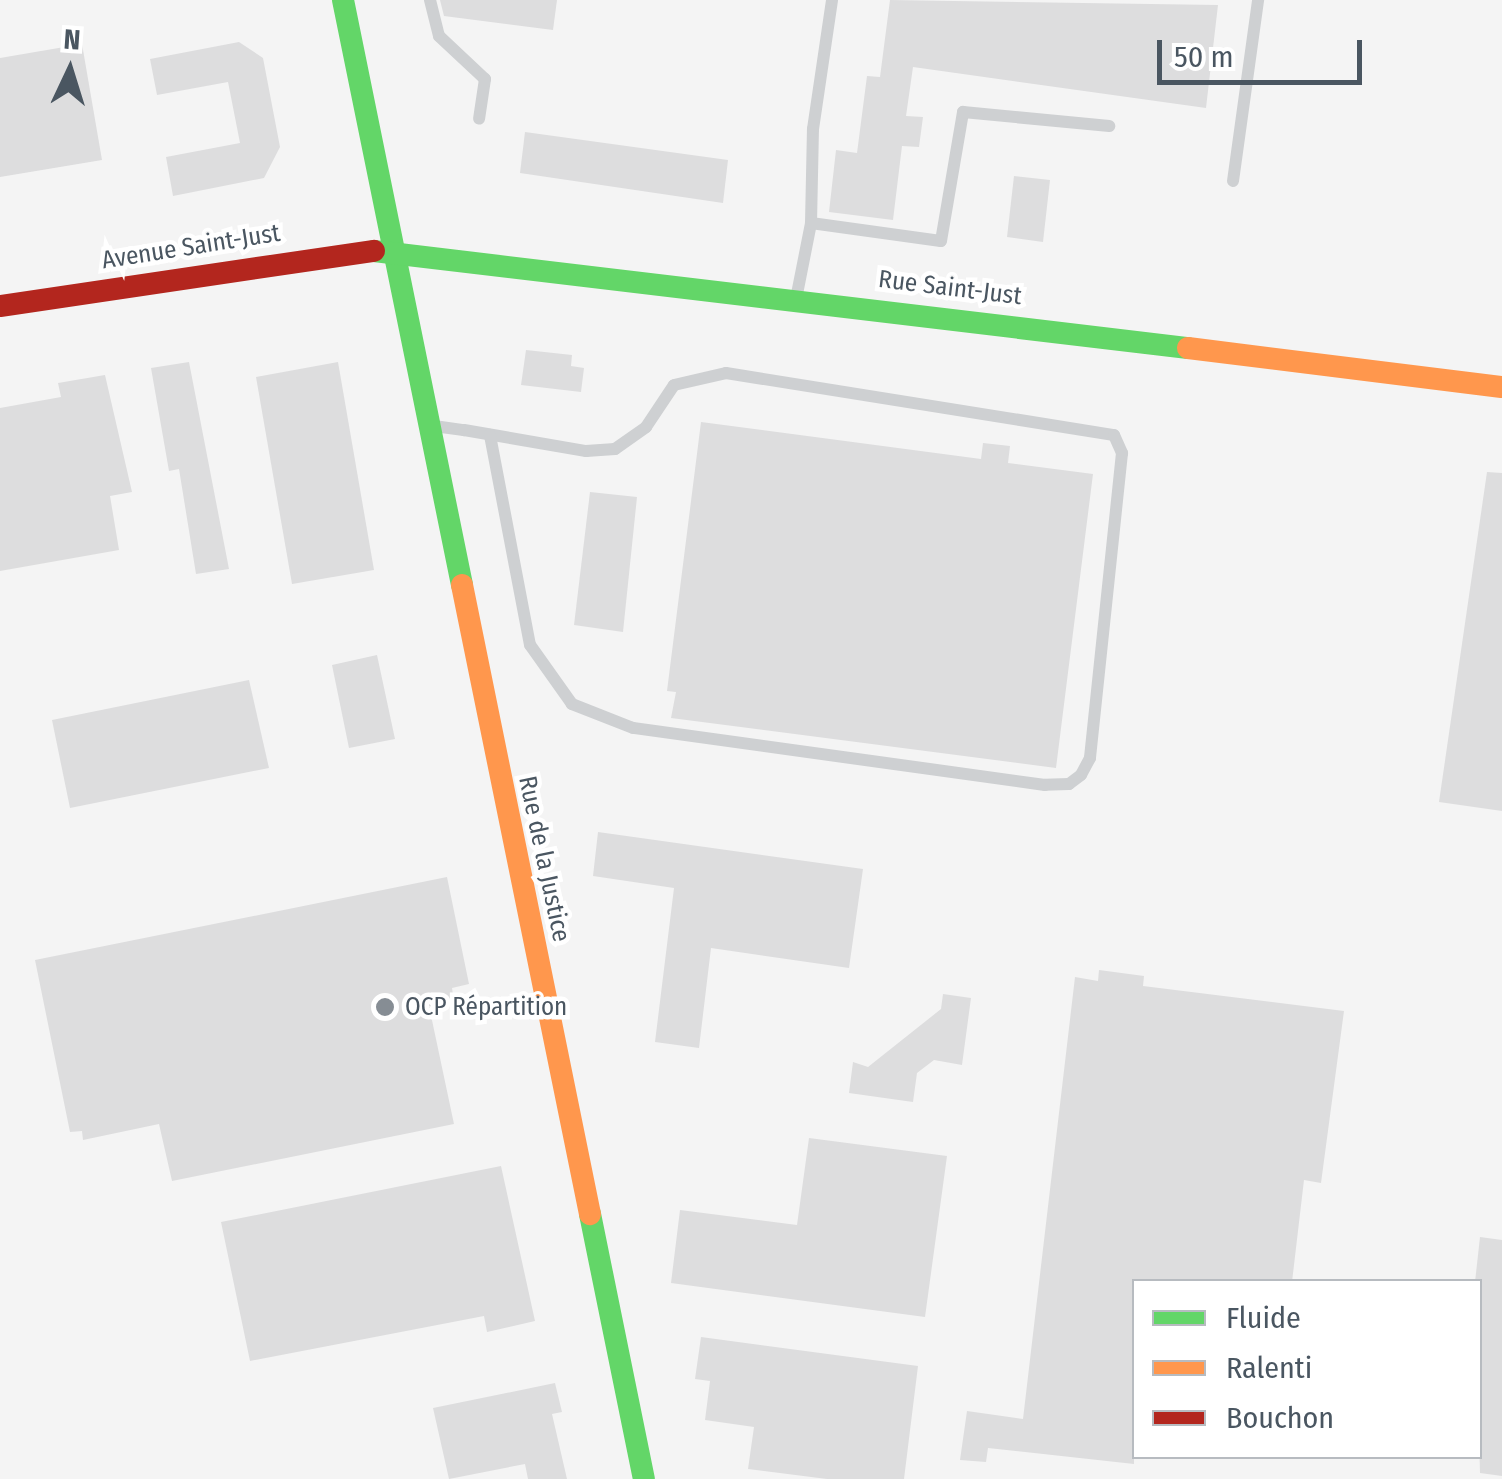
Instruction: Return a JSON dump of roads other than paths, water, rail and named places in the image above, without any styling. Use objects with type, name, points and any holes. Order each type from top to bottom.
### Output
[{"type":"street","name":"Rue de la Justice","points":[[343,0],[426,424],[644,1479]]},
{"type":"street","name":"Rue Saint-Just","points":[[392,249],[797,296],[1502,387]]},
{"type":"street","name":"Avenue Saint-Just","points":[[0,306],[392,249]]},
{"type":"lane","points":[[430,0],[439,36],[485,79],[479,119]]},
{"type":"lane","points":[[797,296],[796,276],[812,223],[813,129],[832,0]]},
{"type":"lane","points":[[1234,181],[1258,0]]},
{"type":"lane","points":[[812,223],[942,241],[962,112],[1109,126]]},
{"type":"lane","points":[[426,424],[490,434],[586,451],[615,449],[646,427],[674,385],[726,373],[1114,434],[1122,452],[1090,758],[1081,775],[1069,784],[1045,785],[633,728],[572,704],[530,645],[490,434]]},
{"type":"place","name":"OCP Répartition","points":[[385,1007]]}]
